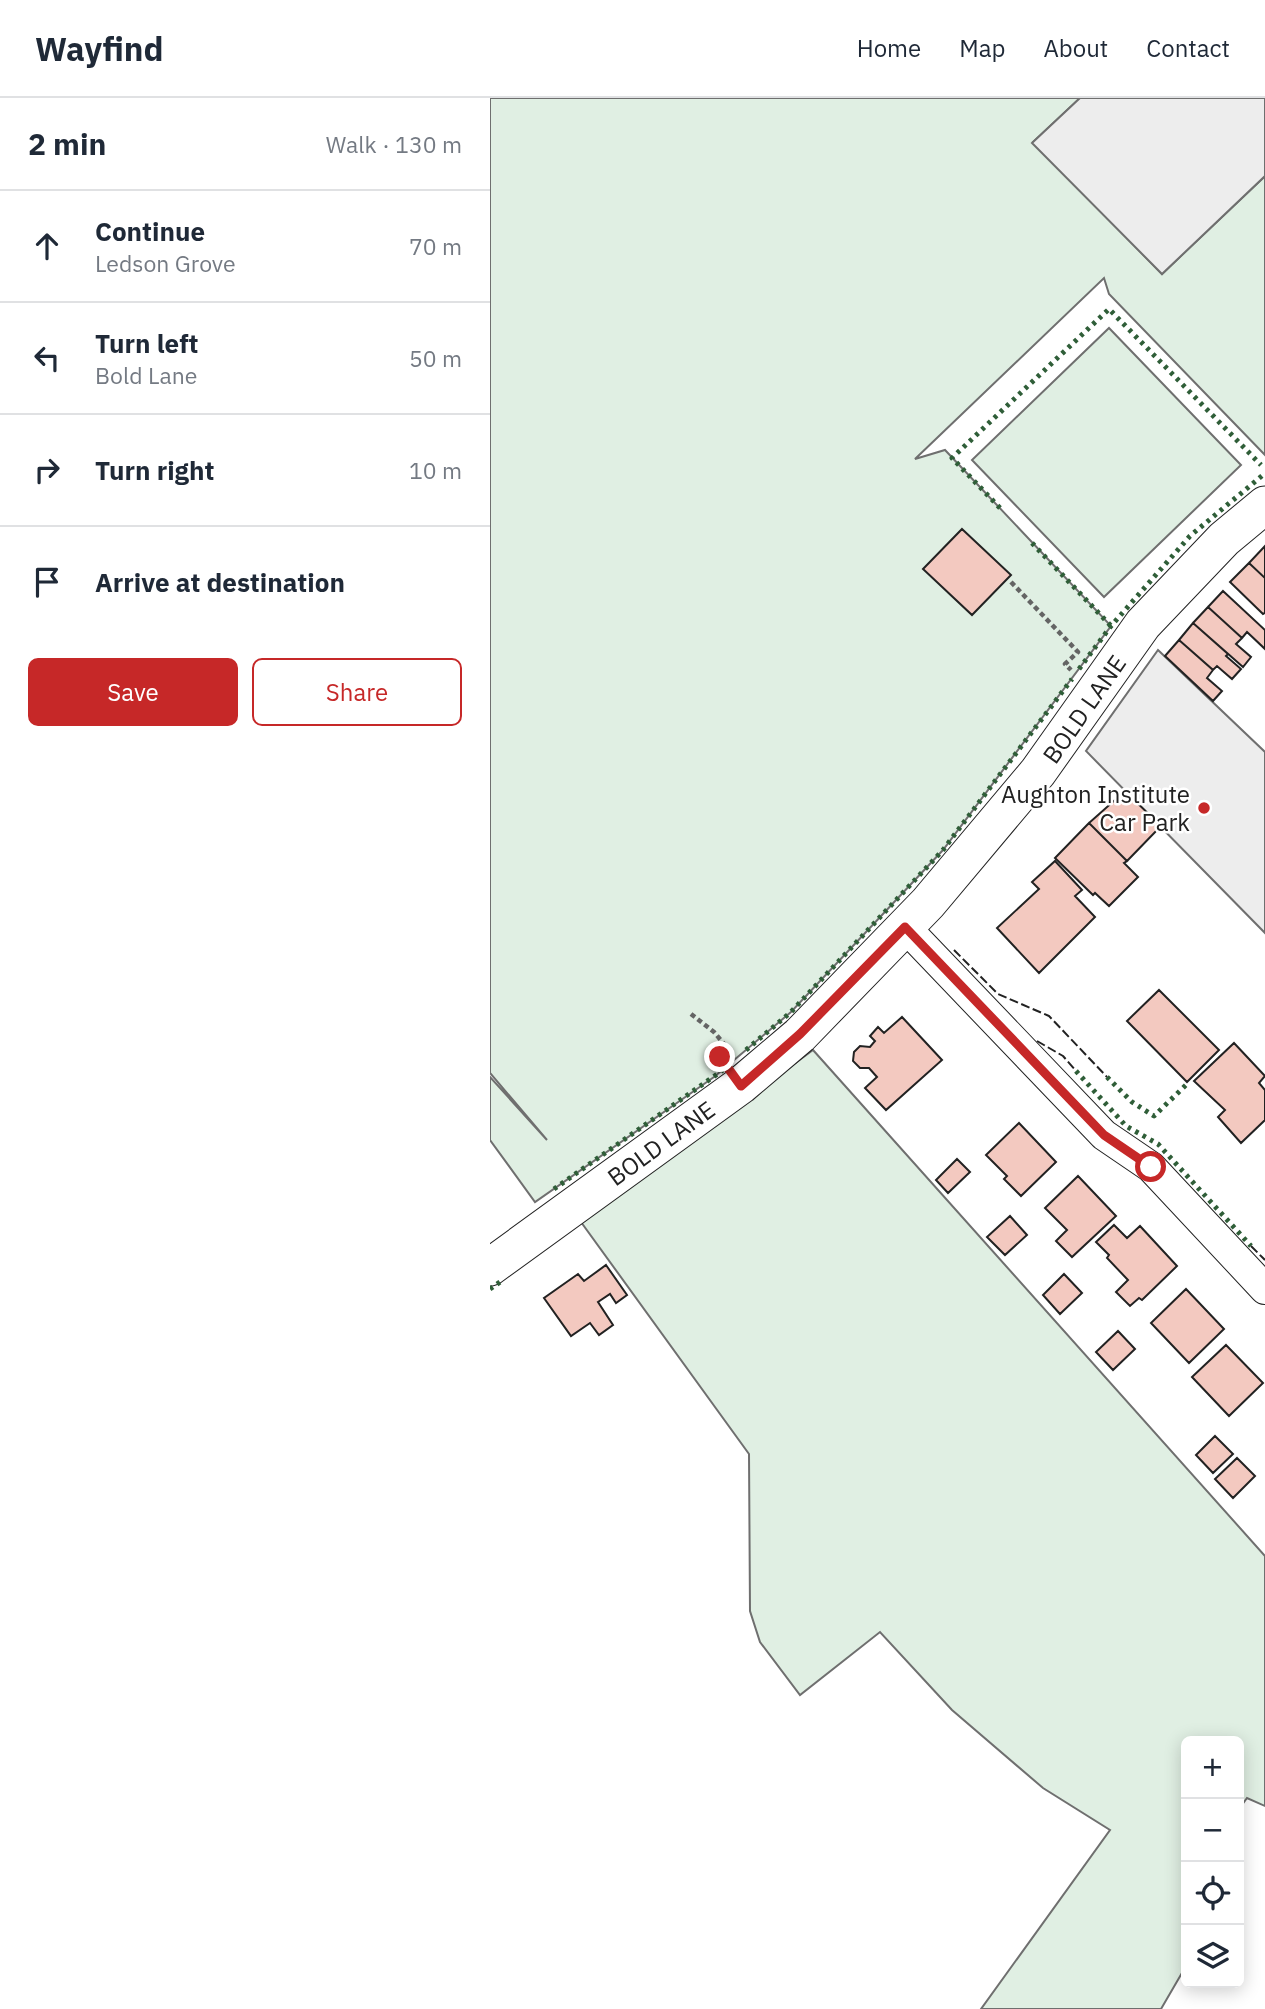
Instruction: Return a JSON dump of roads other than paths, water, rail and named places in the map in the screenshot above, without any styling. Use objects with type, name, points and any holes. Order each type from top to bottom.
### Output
[{"type":"street","name":"BOLD LANE","points":[[490,1267],[741,1086],[800,1034],[905,927],[1038,772],[1143,624],[1224,540],[1265,505]]},
{"type":"street","points":[[905,927],[1104,1135],[1151,1167],[1265,1289]]},
{"type":"place","name":"Aughton Institute Car Park","points":[[1204,808]]}]
